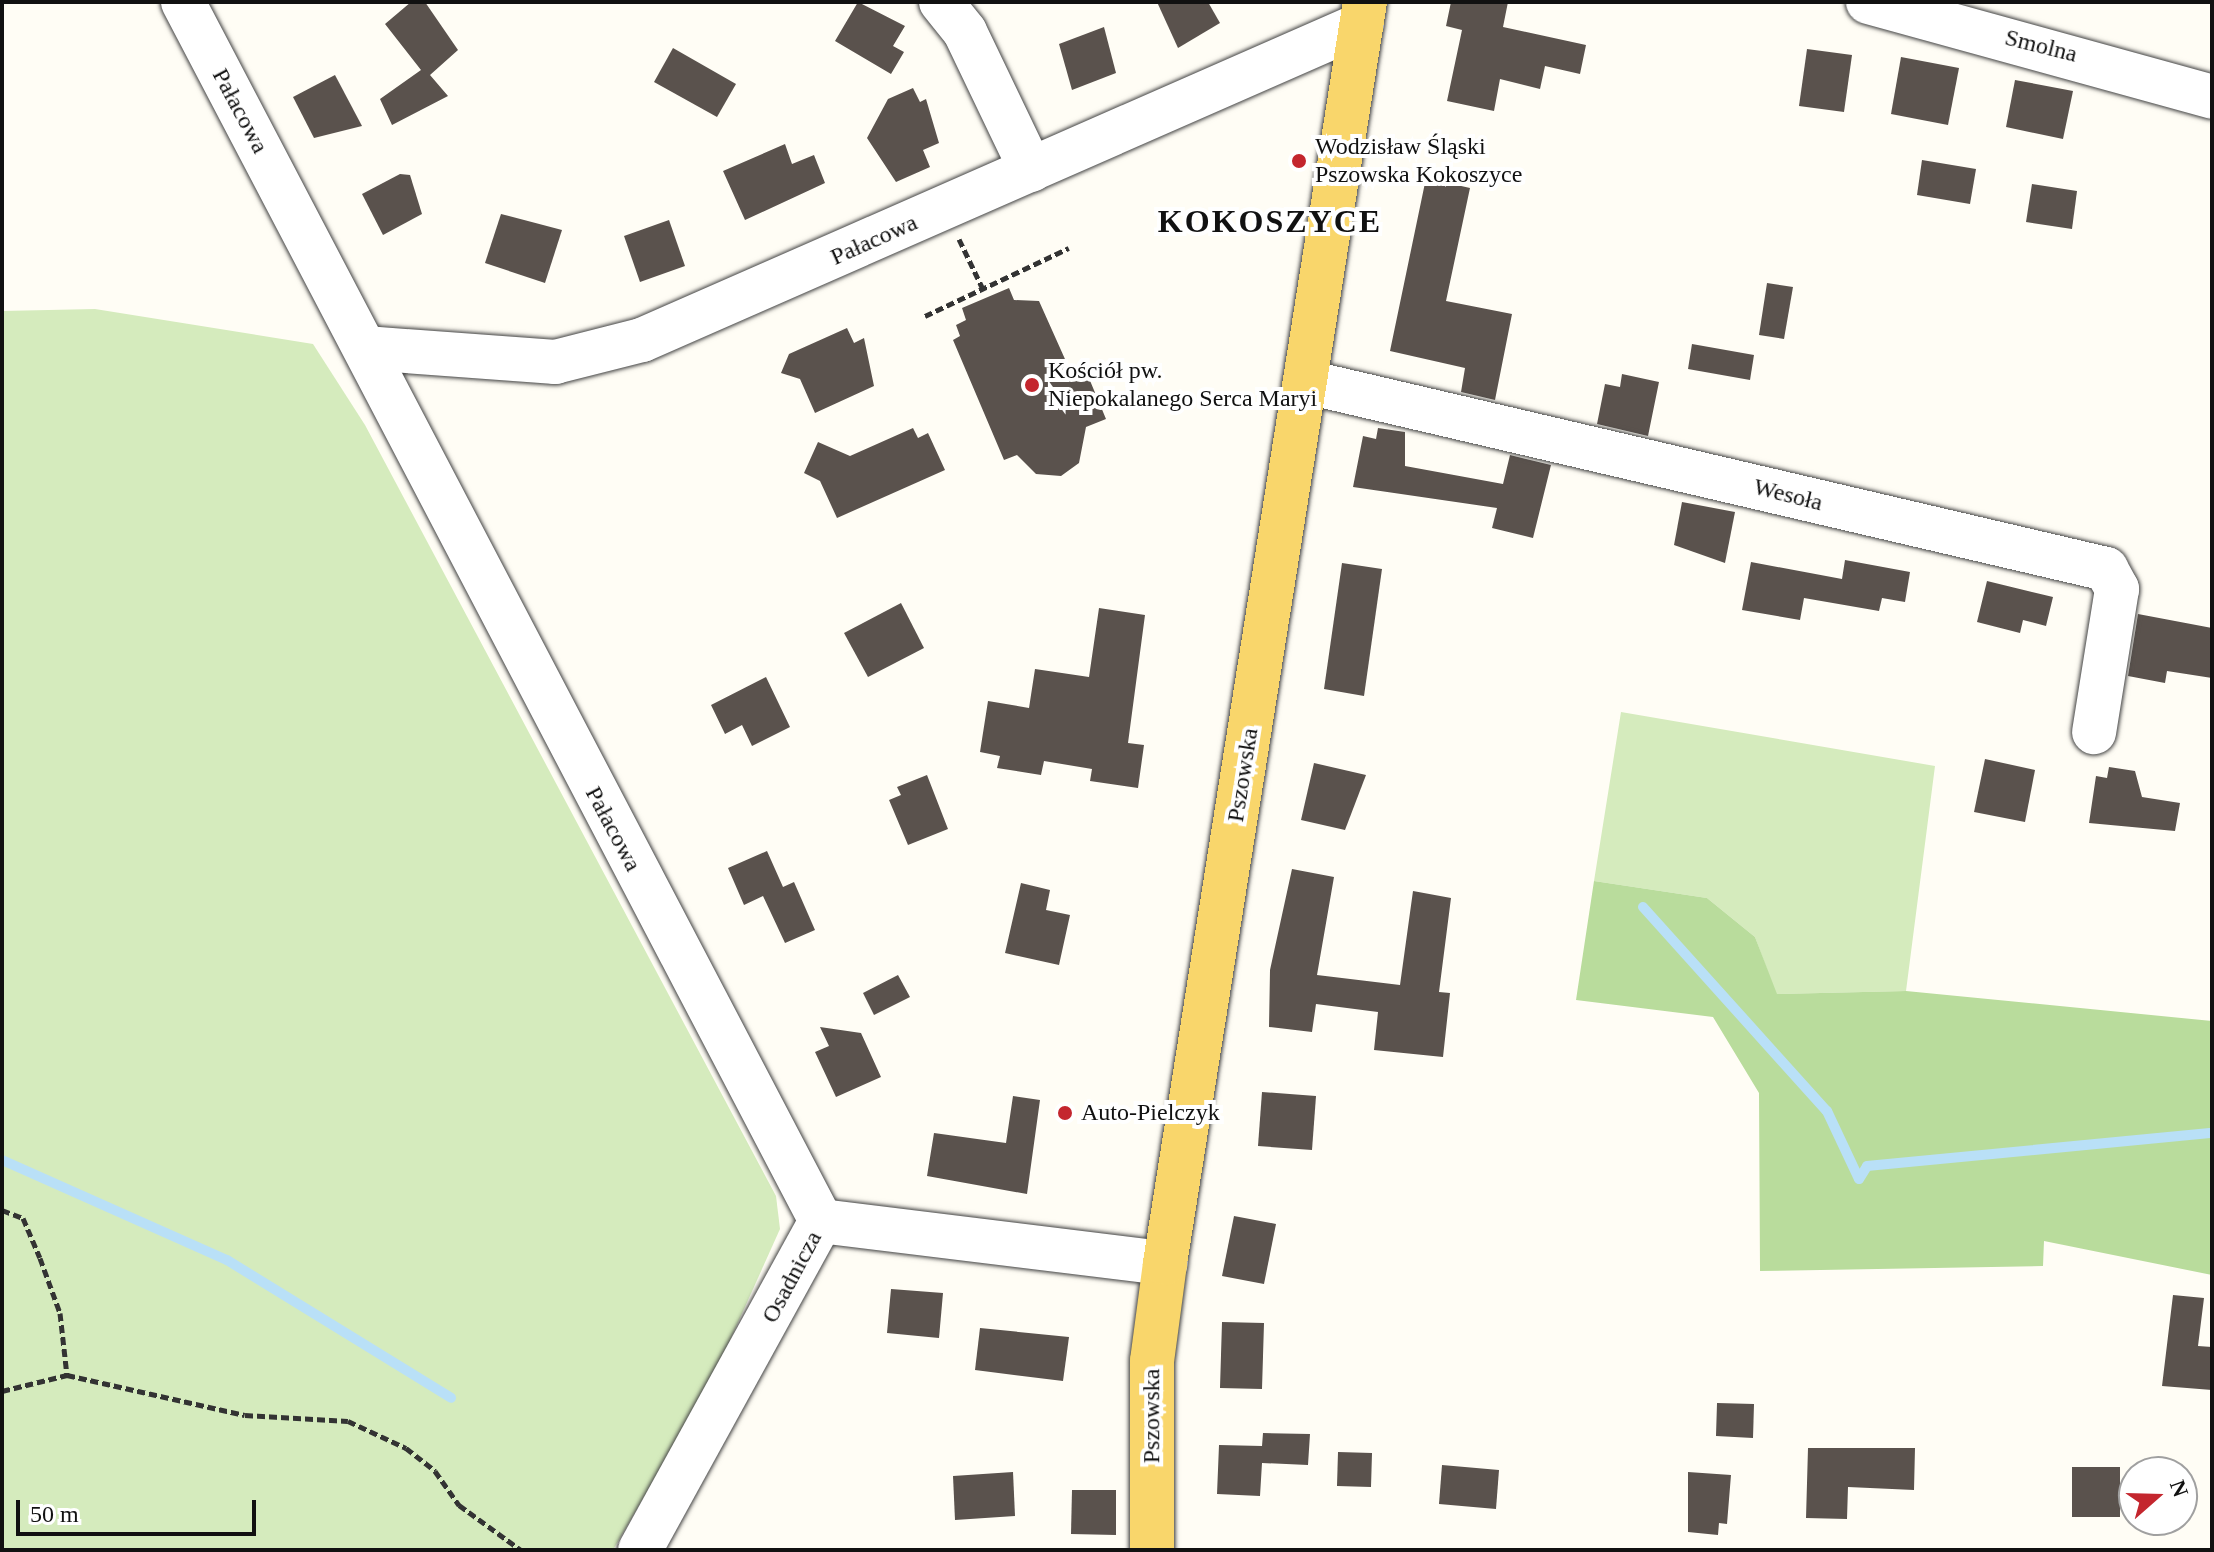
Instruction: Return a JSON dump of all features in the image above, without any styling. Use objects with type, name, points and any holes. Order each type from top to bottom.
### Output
[{"type":"main road","name":"Pszowska","points":[[1152,1550],[1152,1361],[1165,1263],[1364,13]]},
{"type":"street","name":"Pałacowa","points":[[183,2],[821,1221]]},
{"type":"street","points":[[941,2],[965,32],[1031,170]]},
{"type":"street","name":"Smolna","points":[[1868,2],[2212,97]]},
{"type":"street","name":"Pałacowa","points":[[365,348],[555,362],[642,340],[945,209],[1364,13]]},
{"type":"street","name":"Wesoła","points":[[1307,382],[2106,569],[2117,589],[2094,732]]},
{"type":"street","name":"Osadnicza","points":[[640,1550],[821,1221],[1165,1263]]},
{"type":"path","points":[[945,209],[983,289]]},
{"type":"path","points":[[925,316],[1069,248]]},
{"type":"path","points":[[2,1210],[23,1218],[40,1258],[60,1313],[67,1375]]},
{"type":"path","points":[[2,1391],[67,1375],[245,1415],[348,1421],[406,1448],[435,1471],[459,1505],[521,1550]]},
{"type":"green space","points":[[95,309],[313,344],[365,425],[776,1196],[780,1229],[713,1378],[613,1550],[2,1550],[2,311]]},
{"type":"green space","points":[[1621,712],[1935,766],[1906,991],[1776,994],[1755,937],[1707,898],[1594,881]]},
{"type":"green space","points":[[1594,881],[1707,898],[1755,937],[1777,994],[1906,991],[2212,1021],[2212,1275],[2044,1241],[2043,1266],[1760,1271],[1759,1093],[1713,1017],[1576,1000]]},
{"type":"building","points":[[411,2],[425,2],[458,50],[430,75],[448,96],[392,125],[380,99],[421,70],[385,24]]},
{"type":"building","points":[[858,2],[905,26],[893,46],[904,52],[891,74],[835,41]]},
{"type":"building","points":[[1157,2],[1208,2],[1220,23],[1178,48]]},
{"type":"building","points":[[1451,2],[1508,2],[1503,27],[1586,45],[1580,74],[1545,66],[1540,89],[1500,79],[1494,111],[1447,101],[1462,30],[1446,26]]},
{"type":"building","points":[[1104,27],[1116,73],[1072,90],[1059,44]]},
{"type":"building","points":[[673,48],[736,84],[717,117],[654,82]]},
{"type":"building","points":[[1807,49],[1852,55],[1844,112],[1799,106]]},
{"type":"building","points":[[1901,57],[1959,68],[1948,125],[1891,114]]},
{"type":"building","points":[[335,75],[362,126],[314,138],[293,97]]},
{"type":"building","points":[[2015,80],[2073,91],[2063,139],[2006,127]]},
{"type":"building","points":[[913,88],[920,102],[926,99],[939,143],[923,150],[930,167],[896,182],[867,138],[888,99]]},
{"type":"building","points":[[785,144],[792,164],[814,155],[825,183],[745,220],[723,171]]},
{"type":"building","points":[[1922,160],[1976,169],[1970,204],[1917,195]]},
{"type":"building","points":[[400,174],[410,175],[422,214],[383,235],[362,194]]},
{"type":"building","points":[[1426,178],[1470,188],[1446,301],[1512,314],[1495,400],[1461,392],[1465,368],[1390,351]]},
{"type":"building","points":[[2032,184],[2077,191],[2072,229],[2026,222]]},
{"type":"building","points":[[501,214],[562,230],[545,283],[485,263]]},
{"type":"building","points":[[669,220],[685,266],[640,282],[624,236]]},
{"type":"building","points":[[1767,283],[1793,287],[1784,339],[1759,335]]},
{"type":"building","name":"Kościół pw. Niepokalanego Serca Maryi","points":[[1009,288],[1014,300],[1039,301],[1073,377],[1086,371],[1106,419],[1086,427],[1079,463],[1061,476],[1036,474],[1017,455],[1004,460],[953,340],[960,336],[956,325],[966,320],[962,308]]},
{"type":"building","points":[[847,328],[854,343],[864,338],[874,386],[815,413],[800,379],[781,373],[789,354]]},
{"type":"building","points":[[1692,344],[1754,355],[1750,380],[1688,369]]},
{"type":"building","points":[[1622,374],[1659,382],[1648,436],[1597,424],[1605,384],[1620,387]]},
{"type":"building","points":[[913,428],[918,438],[928,433],[945,470],[837,518],[820,481],[804,473],[818,442],[850,456]]},
{"type":"building","points":[[1378,428],[1405,432],[1405,466],[1503,484],[1510,455],[1551,465],[1533,538],[1492,528],[1497,508],[1353,487],[1363,436],[1376,439]]},
{"type":"building","points":[[1682,502],[1735,512],[1725,563],[1674,545]]},
{"type":"building","points":[[1845,560],[1910,572],[1905,602],[1882,598],[1879,611],[1804,598],[1800,620],[1742,610],[1751,562],[1842,579]]},
{"type":"building","points":[[1342,563],[1382,569],[1364,696],[1324,689]]},
{"type":"building","points":[[1987,581],[2053,597],[2046,626],[2023,620],[2020,633],[1977,622]]},
{"type":"building","points":[[901,603],[924,648],[868,677],[844,633]]},
{"type":"building","points":[[1099,608],[1145,615],[1128,743],[1144,745],[1138,788],[1090,781],[1092,769],[1044,761],[1041,775],[997,768],[1000,756],[980,752],[988,701],[1029,708],[1035,669],[1089,677]]},
{"type":"building","points":[[2138,614],[2212,628],[2212,678],[2167,671],[2165,683],[2128,676]]},
{"type":"building","points":[[766,677],[790,727],[752,746],[742,725],[725,734],[711,705]]},
{"type":"building","points":[[1985,759],[2035,770],[2025,822],[1974,812]]},
{"type":"building","points":[[1314,763],[1366,775],[1345,830],[1301,820]]},
{"type":"building","points":[[2109,767],[2135,771],[2142,797],[2180,803],[2175,831],[2089,823],[2096,776],[2107,778]]},
{"type":"building","points":[[927,775],[948,829],[908,845],[889,800],[901,795],[897,787]]},
{"type":"building","points":[[767,851],[783,887],[794,882],[815,930],[785,943],[763,896],[744,905],[728,868]]},
{"type":"building","points":[[1292,869],[1334,877],[1317,975],[1400,985],[1413,891],[1451,898],[1439,992],[1450,993],[1443,1057],[1374,1050],[1378,1012],[1316,1004],[1312,1032],[1269,1027],[1270,970]]},
{"type":"building","points":[[1021,883],[1050,890],[1046,910],[1070,915],[1059,965],[1005,953]]},
{"type":"building","points":[[898,975],[910,997],[874,1015],[863,993]]},
{"type":"building","points":[[820,1027],[861,1033],[881,1077],[836,1097],[815,1052],[829,1046]]},
{"type":"building","points":[[1262,1092],[1316,1096],[1312,1150],[1258,1146]]},
{"type":"building","points":[[1013,1096],[1040,1100],[1027,1194],[927,1176],[934,1133],[1006,1143]]},
{"type":"building","points":[[1234,1216],[1276,1224],[1264,1284],[1222,1276]]},
{"type":"building","points":[[891,1289],[943,1293],[939,1338],[887,1333]]},
{"type":"building","points":[[2173,1295],[2204,1298],[2198,1346],[2212,1347],[2212,1390],[2162,1386]]},
{"type":"building","points":[[1222,1322],[1264,1323],[1262,1389],[1220,1388]]},
{"type":"building","points":[[980,1328],[1069,1337],[1063,1381],[975,1370]]},
{"type":"building","points":[[1717,1403],[1754,1404],[1753,1438],[1716,1436]]},
{"type":"building","points":[[1263,1433],[1310,1434],[1308,1465],[1262,1463],[1260,1496],[1217,1494],[1219,1445],[1262,1446]]},
{"type":"building","points":[[1808,1448],[1915,1448],[1914,1490],[1848,1487],[1847,1519],[1806,1518]]},
{"type":"building","points":[[1338,1452],[1372,1453],[1371,1487],[1337,1486]]},
{"type":"building","points":[[1442,1465],[1499,1470],[1496,1509],[1439,1504]]},
{"type":"building","points":[[2072,1467],[2118,1467],[2118,1517],[2072,1517]]},
{"type":"building","points":[[1013,1472],[1015,1516],[955,1520],[953,1476]]},
{"type":"building","points":[[1688,1472],[1731,1475],[1727,1524],[1719,1523],[1718,1535],[1688,1532]]},
{"type":"building","points":[[1072,1490],[1116,1490],[1116,1535],[1071,1534]]},
{"type":"waterway","points":[[1643,907],[1827,1111],[1859,1179],[1867,1166],[2212,1133]]},
{"type":"waterway","points":[[2,1160],[227,1260],[451,1398]]},
{"type":"place","name":"Wodzisław Śląski Pszowska Kokoszyce","points":[[1299,161]]},
{"type":"place","name":"Kościół pw. Niepokalanego Serca Maryi","points":[[1032,385]]},
{"type":"place","name":"Auto-Pielczyk","points":[[1065,1113]]},
{"type":"district","name":"KOKOSZYCE","points":[[1270,221]]}]
